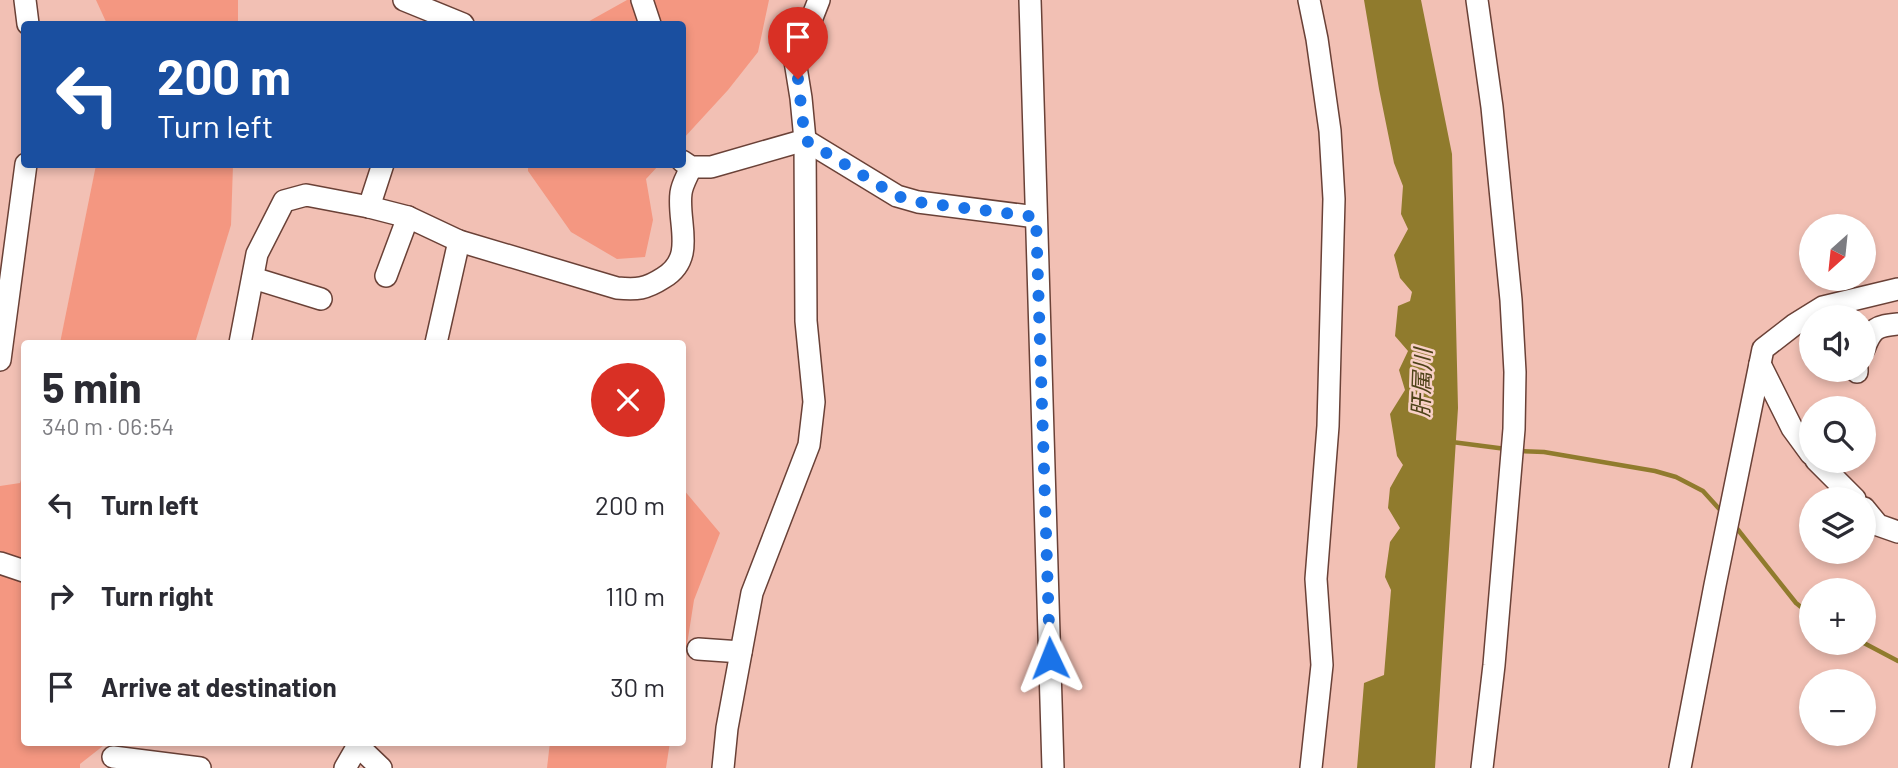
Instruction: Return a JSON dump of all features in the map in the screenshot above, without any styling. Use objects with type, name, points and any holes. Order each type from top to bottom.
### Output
[{"type":"street","points":[[25,0],[27,21]]},
{"type":"street","points":[[404,0],[442,14]]},
{"type":"street","points":[[723,768],[727,728],[752,593],[809,445],[814,402],[806,321],[805,140],[795,61],[819,0]]},
{"type":"street","points":[[1030,0],[1054,768]]},
{"type":"street","points":[[1309,0],[1330,131],[1334,200],[1328,426],[1316,579],[1322,665],[1311,768]]},
{"type":"street","points":[[1476,0],[1492,107],[1511,300],[1515,372],[1514,429],[1494,665],[1482,768]]},
{"type":"street","points":[[241,340],[257,254],[284,201],[306,195],[408,217],[459,241],[617,288],[636,290],[670,275],[679,264],[684,251],[681,192],[687,164],[711,167],[805,140],[897,196],[918,202],[1036,217]]},
{"type":"street","points":[[0,360],[25,168]]},
{"type":"street","points":[[369,207],[382,168]]},
{"type":"street","points":[[386,276],[408,217]]},
{"type":"street","points":[[437,340],[459,241]]},
{"type":"street","points":[[253,278],[321,299]]},
{"type":"street","points":[[1680,768],[1763,349],[1823,307],[1898,289]]},
{"type":"street","points":[[1876,329],[1898,324]]},
{"type":"street","points":[[1760,364],[1799,438]]},
{"type":"street","points":[[1829,473],[1843,487]]},
{"type":"street","points":[[1876,522],[1898,532]]},
{"type":"street","points":[[0,563],[21,570]]},
{"type":"street","points":[[698,649],[741,652]]},
{"type":"street","points":[[345,768],[357,746]]},
{"type":"street","points":[[360,746],[381,768]]},
{"type":"street","points":[[112,756],[200,768]]},
{"type":"shaded area","points":[[96,0],[238,0],[238,21],[106,21]]},
{"type":"shaded area","points":[[627,0],[769,0],[758,52],[686,136],[686,21],[589,21]]},
{"type":"shaded area","points":[[95,168],[233,168],[231,225],[196,340],[61,340]]},
{"type":"shaded area","points":[[528,168],[656,168],[646,179],[653,220],[645,257],[617,259],[571,232]]},
{"type":"shaded area","points":[[21,480],[21,746],[103,746],[80,764],[80,768],[0,768],[0,486],[20,483]]},
{"type":"shaded area","points":[[686,493],[720,533],[694,600],[686,651]]},
{"type":"shaded area","points":[[550,746],[669,746],[666,768],[547,768]]},
{"type":"water","name":"肝属川","points":[[1364,0],[1421,0],[1452,154],[1458,408],[1435,768],[1357,768],[1364,683],[1384,675],[1391,590],[1385,577],[1390,542],[1400,528],[1388,508],[1390,488],[1403,465],[1397,456],[1390,414],[1405,390],[1399,370],[1408,351],[1395,336],[1398,306],[1410,301],[1412,292],[1400,278],[1394,255],[1408,229],[1401,214],[1403,186],[1394,163]]},
{"type":"waterway","points":[[1452,442],[1506,449]]},
{"type":"waterway","points":[[1518,451],[1544,452],[1676,477],[1703,491],[1722,512]]},
{"type":"waterway","points":[[1735,526],[1799,605]]},
{"type":"waterway","points":[[1876,649],[1898,661]]},
{"type":"route","points":[[798,79],[805,140],[897,196],[918,202],[1036,217],[1050,658]]}]
